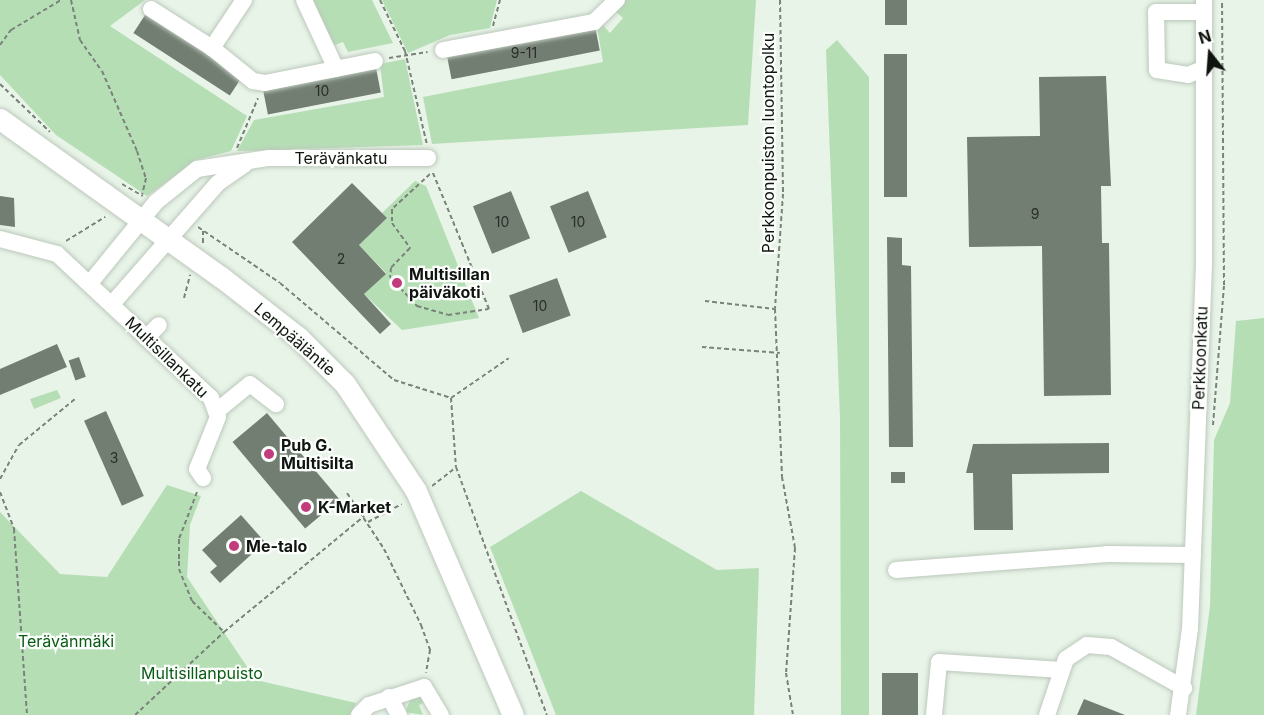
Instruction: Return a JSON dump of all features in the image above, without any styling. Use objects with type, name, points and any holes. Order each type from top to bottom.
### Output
[{"type":"main road","name":"Lempääläntie","points":[[0,119],[298,337],[363,408],[416,491],[513,715]]},
{"type":"street","points":[[212,48],[244,0]]},
{"type":"street","points":[[304,0],[336,69]]},
{"type":"street","points":[[442,50],[594,22],[617,0]]},
{"type":"street","points":[[1204,6],[1156,12],[1157,70],[1188,75],[1205,68]]},
{"type":"street","name":"Perkkoonkatu","points":[[1178,715],[1184,688],[1193,555],[1205,68],[1204,6]]},
{"type":"street","points":[[151,9],[265,83],[375,61]]},
{"type":"street","points":[[169,241],[218,183],[255,159]]},
{"type":"street","name":"Terävänkatu","points":[[143,222],[179,179],[197,169],[255,159],[430,165]]},
{"type":"street","points":[[90,283],[143,222]]},
{"type":"street","name":"Multisillankatu","points":[[0,239],[47,248],[90,283],[218,410],[197,469],[202,478]]},
{"type":"street","name":"Multisillankatu","points":[[112,304],[169,241]]},
{"type":"street","points":[[146,338],[159,325]]},
{"type":"street","points":[[218,410],[250,384],[276,404]]},
{"type":"street","points":[[896,570],[1107,554],[1193,555]]},
{"type":"street","points":[[1047,715],[1066,659],[1087,645],[1111,647],[1184,688]]},
{"type":"street","points":[[934,715],[939,662],[1062,669]]},
{"type":"street","points":[[359,715],[389,697],[424,687],[441,715]]},
{"type":"street","points":[[389,697],[399,715]]},
{"type":"path","points":[[0,45],[11,30],[61,0]]},
{"type":"path","points":[[71,0],[80,40],[102,71],[137,151],[146,178],[142,195]]},
{"type":"path","points":[[494,40],[500,0]]},
{"type":"path","name":"Perkkoonpuiston luontopolku","points":[[780,0],[783,206],[775,309],[780,353],[782,477],[795,548],[786,673],[793,715]]},
{"type":"path","points":[[1207,428],[1216,419],[1224,285],[1222,0]]},
{"type":"path","points":[[375,61],[442,50]]},
{"type":"path","points":[[234,162],[258,99]]},
{"type":"path","points":[[430,165],[392,209],[392,223],[410,248],[391,268],[390,277],[417,306],[448,315],[489,309]]},
{"type":"path","points":[[64,244],[108,214]]},
{"type":"path","points":[[203,231],[206,249]]},
{"type":"path","points":[[184,298],[190,271]]},
{"type":"path","points":[[705,301],[775,309]]},
{"type":"path","points":[[702,347],[780,353]]},
{"type":"path","points":[[451,398],[508,358]]},
{"type":"path","points":[[0,479],[19,445],[75,399]]},
{"type":"path","points":[[428,489],[456,467]]},
{"type":"path","points":[[202,478],[179,539],[179,568],[192,601],[224,632]]},
{"type":"path","points":[[0,492],[14,529],[27,715]]},
{"type":"path","points":[[347,493],[368,522],[421,625],[430,650],[428,668]]},
{"type":"path","points":[[368,522],[407,501]]},
{"type":"path","points":[[135,715],[224,632],[364,516]]},
{"type":"green space","points":[[0,0],[145,0],[110,26],[247,116],[231,151],[196,160],[147,196],[56,135],[0,75]]},
{"type":"green space","points":[[310,0],[372,0],[393,43],[348,52],[343,42],[332,46]]},
{"type":"green space","points":[[382,0],[497,0],[490,28],[450,35],[408,53]]},
{"type":"green space","points":[[622,0],[756,0],[748,125],[432,144],[423,97],[603,62],[597,27],[603,25],[610,33],[623,18],[615,11]]},
{"type":"green space","points":[[837,40],[869,77],[869,715],[841,715],[840,419],[826,50]]},
{"type":"green space","points":[[405,59],[423,145],[237,151],[254,120],[384,97],[380,64]]},
{"type":"green space","points":[[415,181],[426,186],[479,318],[402,330],[364,294],[386,273],[359,245],[387,218],[382,213]]},
{"type":"green space","points":[[1264,318],[1264,715],[1196,715],[1210,606],[1214,440],[1230,403],[1236,321]]},
{"type":"green space","points":[[57,390],[61,398],[34,409],[30,399]]},
{"type":"green space","name":"Terävänmäki","points":[[167,485],[201,496],[190,525],[187,577],[256,680],[356,703],[350,715],[0,715],[0,512],[60,574],[107,577]]},
{"type":"green space","points":[[581,491],[717,570],[759,568],[754,715],[556,715],[490,547]]},
{"type":"green space","points":[[413,694],[429,700],[419,705],[423,715],[405,712]]},
{"type":"building","points":[[885,0],[907,0],[907,25],[885,25]]},
{"type":"building","points":[[147,12],[243,75],[230,96],[133,33]]},
{"type":"building","points":[[595,26],[600,51],[452,79],[447,55]]},
{"type":"building","points":[[884,54],[907,54],[907,197],[884,197]]},
{"type":"building","points":[[376,68],[381,93],[268,114],[263,90]]},
{"type":"building","points":[[1106,76],[1111,186],[1101,186],[1102,243],[1109,243],[1111,395],[1044,396],[1042,246],[969,247],[967,137],[1040,136],[1039,77]]},
{"type":"building","points":[[352,183],[387,218],[359,245],[386,274],[364,294],[391,324],[380,334],[292,242]]},
{"type":"building","points":[[511,191],[530,238],[492,254],[473,206]]},
{"type":"building","points":[[588,191],[607,237],[569,253],[550,206]]},
{"type":"building","points":[[0,196],[14,198],[15,227],[0,225]]},
{"type":"building","points":[[887,237],[902,238],[902,265],[911,266],[913,447],[889,447]]},
{"type":"building","points":[[557,278],[571,316],[523,333],[509,295]]},
{"type":"building","points":[[57,344],[67,367],[0,395],[0,369]]},
{"type":"building","points":[[79,357],[86,377],[75,380],[69,361]]},
{"type":"building","points":[[106,411],[144,496],[122,506],[84,421]]},
{"type":"building","points":[[267,413],[340,500],[305,528],[233,442]]},
{"type":"building","points":[[1109,443],[1109,473],[1012,474],[1013,530],[974,530],[973,473],[966,473],[973,444]]},
{"type":"building","points":[[891,472],[905,472],[905,483],[891,483]]},
{"type":"building","name":"Me-talo","points":[[241,515],[265,542],[220,583],[210,572],[217,566],[202,550]]},
{"type":"building","points":[[882,673],[918,673],[918,715],[882,715]]},
{"type":"building","points":[[1084,699],[1125,715],[1077,715]]},
{"type":"place","name":"Multisillan päiväkoti","points":[[397,283]]},
{"type":"place","name":"Pub G. Multisilta","points":[[269,454]]},
{"type":"place","name":"K-Market","points":[[306,507]]},
{"type":"place","name":"Me-talo","points":[[234,546]]},
{"type":"park label","name":"Multisillanpuisto","points":[[202,673]]}]
